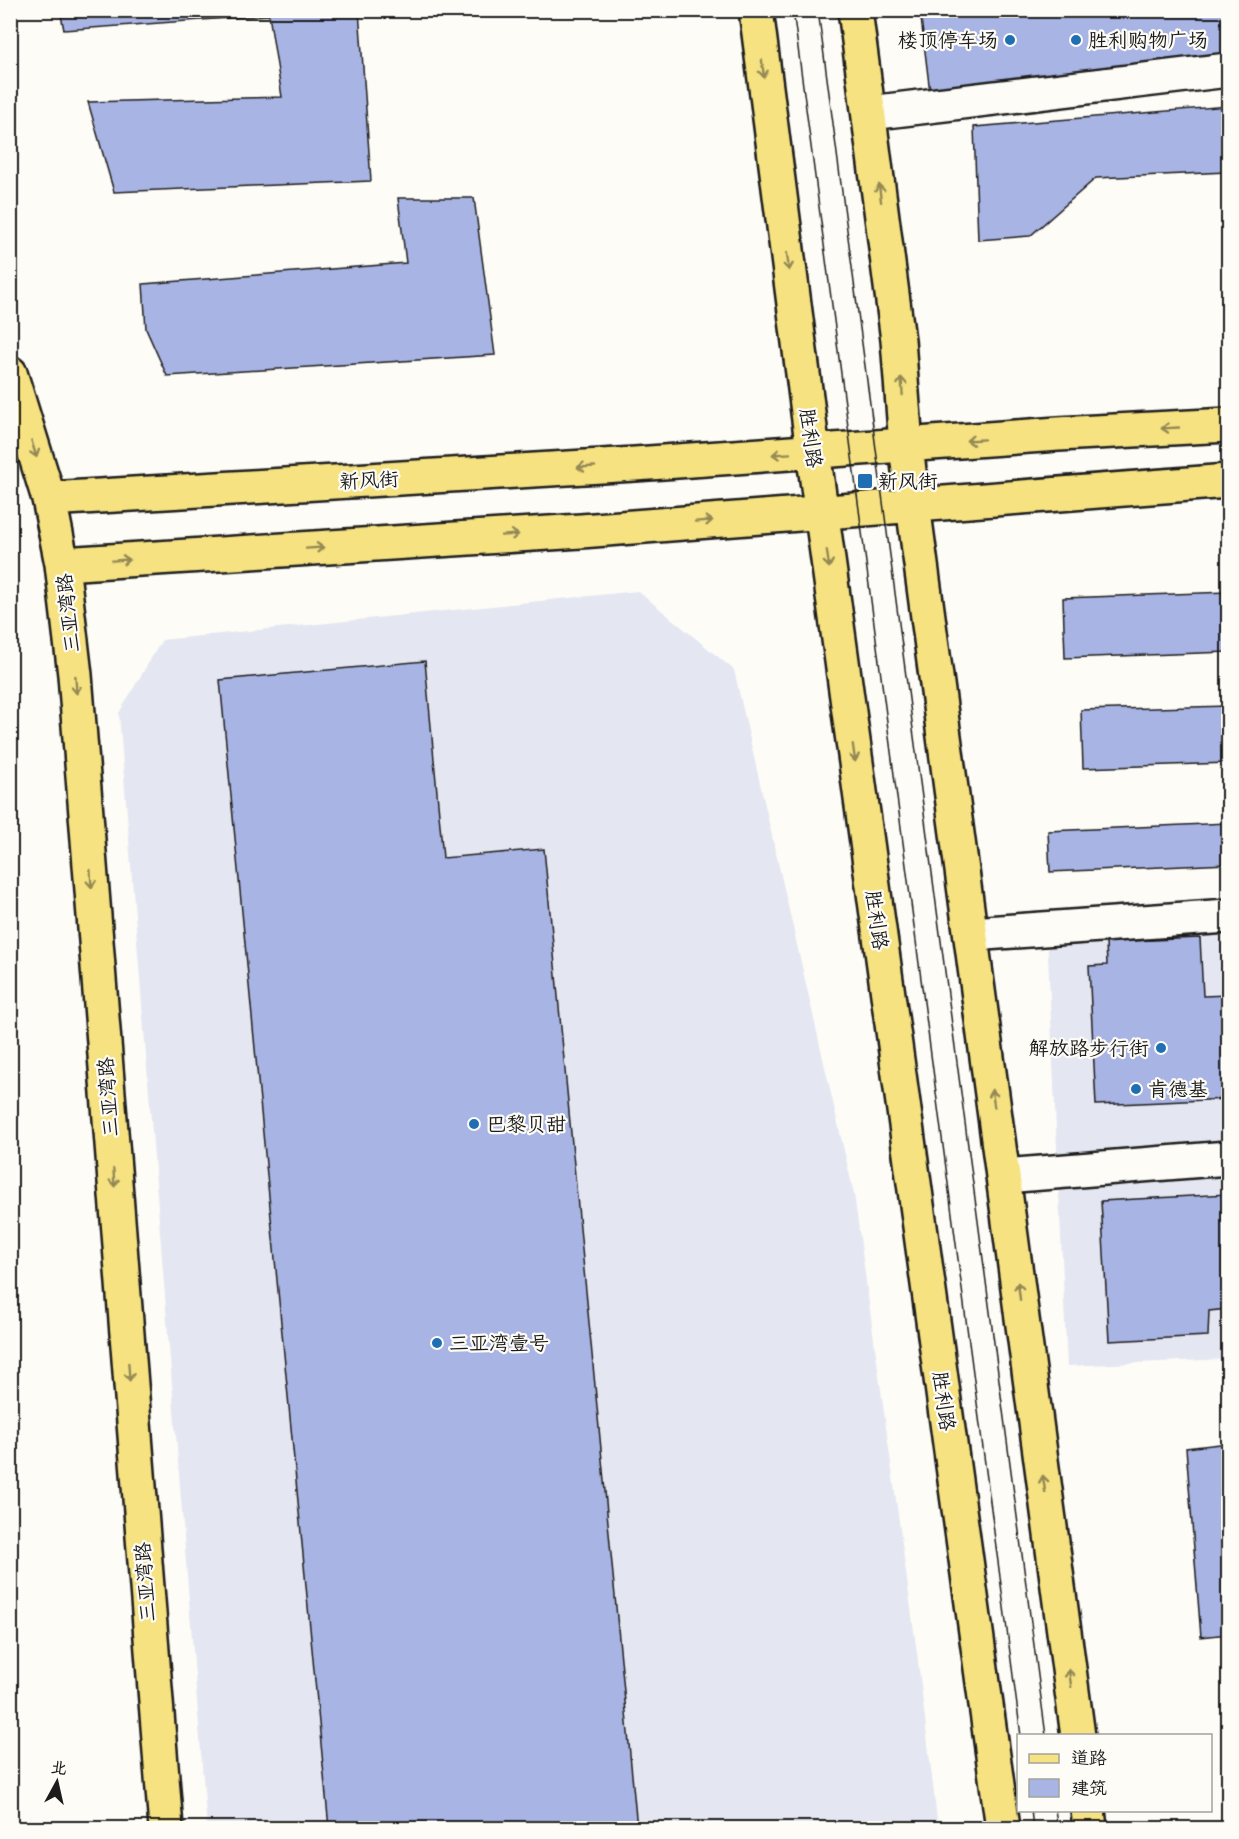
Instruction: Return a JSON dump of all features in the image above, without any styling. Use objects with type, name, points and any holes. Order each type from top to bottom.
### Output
[{"type":"main road","name":"胜利路","points":[[756,10],[821,512],[1003,1828]]},
{"type":"main road","points":[[855,10],[898,340],[913,505],[1078,1734]]},
{"type":"main road","name":"三亚湾路","points":[[10,373],[49,499],[62,564],[76,686],[166,1828]]},
{"type":"main road","name":"新风街","points":[[49,499],[1228,425]]},
{"type":"main road","points":[[62,564],[581,531],[1228,481]]},
{"type":"main road","points":[[1088,1812],[1090,1828]]},
{"type":"street","points":[[870,113],[1228,70]]},
{"type":"street","points":[[971,934],[1228,916]]},
{"type":"street","points":[[1004,1176],[1228,1158]]},
{"type":"shaded area","points":[[638,591],[734,670],[854,1194],[917,1653],[938,1828],[207,1828],[119,713],[162,640]]},
{"type":"shaded area","points":[[1228,922],[1228,1359],[1067,1366],[1047,933]]},
{"type":"building","points":[[60,10],[359,10],[371,181],[114,192],[88,102],[282,97],[269,15],[64,30]]},
{"type":"building","name":"胜利购物广场","points":[[920,10],[1228,10],[1228,69],[931,101]]},
{"type":"building","points":[[1228,106],[1227,172],[1096,178],[1030,236],[978,240],[974,127]]},
{"type":"building","points":[[398,198],[474,198],[495,355],[167,376],[146,329],[143,284],[406,263]]},
{"type":"building","points":[[1228,592],[1228,652],[1065,658],[1063,598]]},
{"type":"building","name":"三亚湾壹号","points":[[425,661],[443,858],[544,849],[637,1828],[329,1828],[220,680]]},
{"type":"building","points":[[1228,706],[1228,763],[1083,768],[1081,710]]},
{"type":"building","points":[[1228,823],[1228,864],[1050,872],[1048,831]]},
{"type":"building","name":"解放路步行街","points":[[1200,938],[1203,996],[1228,995],[1228,1099],[1096,1105],[1089,966],[1107,965],[1106,942]]},
{"type":"building","points":[[1228,1194],[1228,1309],[1209,1311],[1208,1336],[1109,1341],[1101,1201]]},
{"type":"building","points":[[1228,1443],[1228,1634],[1201,1637],[1186,1448]]},
{"type":"tram line","points":[[793,10],[1021,1734]]},
{"type":"tram line","points":[[818,10],[1046,1734]]},
{"type":"tram line","points":[[1031,1812],[1033,1828]]},
{"type":"tram line","points":[[1055,1812],[1058,1828]]},
{"type":"place","name":"楼顶停车场","points":[[1010,40]]},
{"type":"place","name":"胜利购物广场","points":[[1076,40]]},
{"type":"place","name":"新风街","points":[[865,481]]},
{"type":"place","name":"解放路步行街","points":[[1161,1048]]},
{"type":"place","name":"肯德基","points":[[1136,1089]]},
{"type":"place","name":"巴黎贝甜","points":[[474,1124]]},
{"type":"place","name":"三亚湾壹号","points":[[437,1343]]}]
